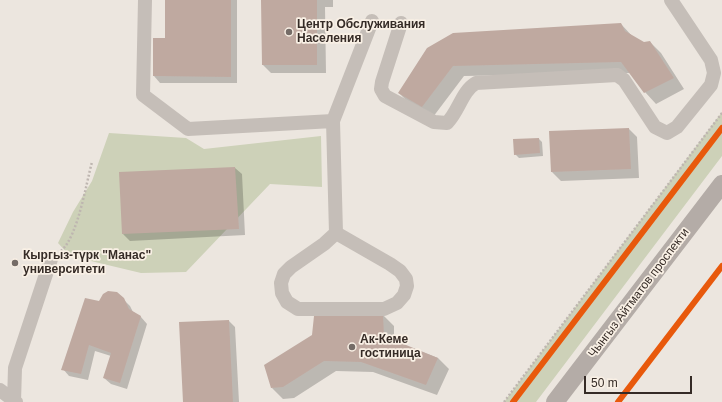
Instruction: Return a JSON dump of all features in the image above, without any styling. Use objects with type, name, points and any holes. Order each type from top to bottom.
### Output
[{"type":"main road","name":"Чынгыз Айтматов проспекти","points":[[555,402],[722,184]]},
{"type":"street","points":[[144,0],[143,95],[188,129],[333,121]]},
{"type":"street","points":[[401,23],[381,89],[384,96],[434,122],[447,123],[454,116],[466,92],[476,83],[617,75],[624,80],[655,127],[667,133],[677,127],[711,85],[714,73],[711,60],[671,0]]},
{"type":"street","points":[[336,233],[400,271],[406,278],[407,286],[404,295],[397,303],[384,309],[298,309],[287,302],[282,293],[281,283],[284,274],[291,267],[324,244],[336,233],[333,121],[372,21]]},
{"type":"street","points":[[15,402],[15,368],[51,259]]},
{"type":"street","points":[[0,390],[15,402]]},
{"type":"path","points":[[504,402],[722,113]]},
{"type":"path","points":[[51,259],[66,246],[76,224],[92,162]]},
{"type":"green space","points":[[722,112],[722,156],[536,402],[504,402]]},
{"type":"green space","points":[[109,133],[186,138],[204,149],[321,136],[322,187],[270,184],[186,272],[141,273],[70,256],[58,243],[73,212],[92,181]]},
{"type":"building","points":[[165,0],[231,0],[231,77],[153,76],[153,38],[165,38]]},
{"type":"building","name":"Центр Обслуживания Населения","points":[[261,0],[317,0],[317,65],[262,65]]},
{"type":"building","points":[[621,23],[625,31],[644,42],[650,41],[674,78],[644,93],[621,62],[453,66],[422,107],[398,93],[427,48],[453,33]]},
{"type":"building","points":[[629,128],[631,169],[551,172],[549,131]]},
{"type":"building","points":[[539,138],[540,153],[514,155],[513,139]]},
{"type":"building","points":[[235,167],[239,229],[122,234],[119,172]]},
{"type":"building","points":[[108,291],[117,292],[124,298],[129,309],[141,316],[120,383],[103,378],[111,353],[89,345],[81,374],[61,370],[85,298],[99,301],[103,294]]},
{"type":"building","name":"Ак-Кеме гостиница","points":[[383,314],[384,336],[438,358],[426,385],[361,362],[324,361],[283,387],[271,388],[264,365],[312,335],[314,316]]},
{"type":"building","points":[[229,320],[233,402],[183,402],[179,322]]},
{"type":"cycle path","points":[[513,402],[722,128]]},
{"type":"cycle path","points":[[618,402],[722,266]]},
{"type":"place","name":"Центр Обслуживания Населения","points":[[289,32]]},
{"type":"place","name":"Кыргыз-түрк \"Манас\" университети","points":[[15,263]]},
{"type":"place","name":"Ак-Кеме гостиница","points":[[352,347]]}]
